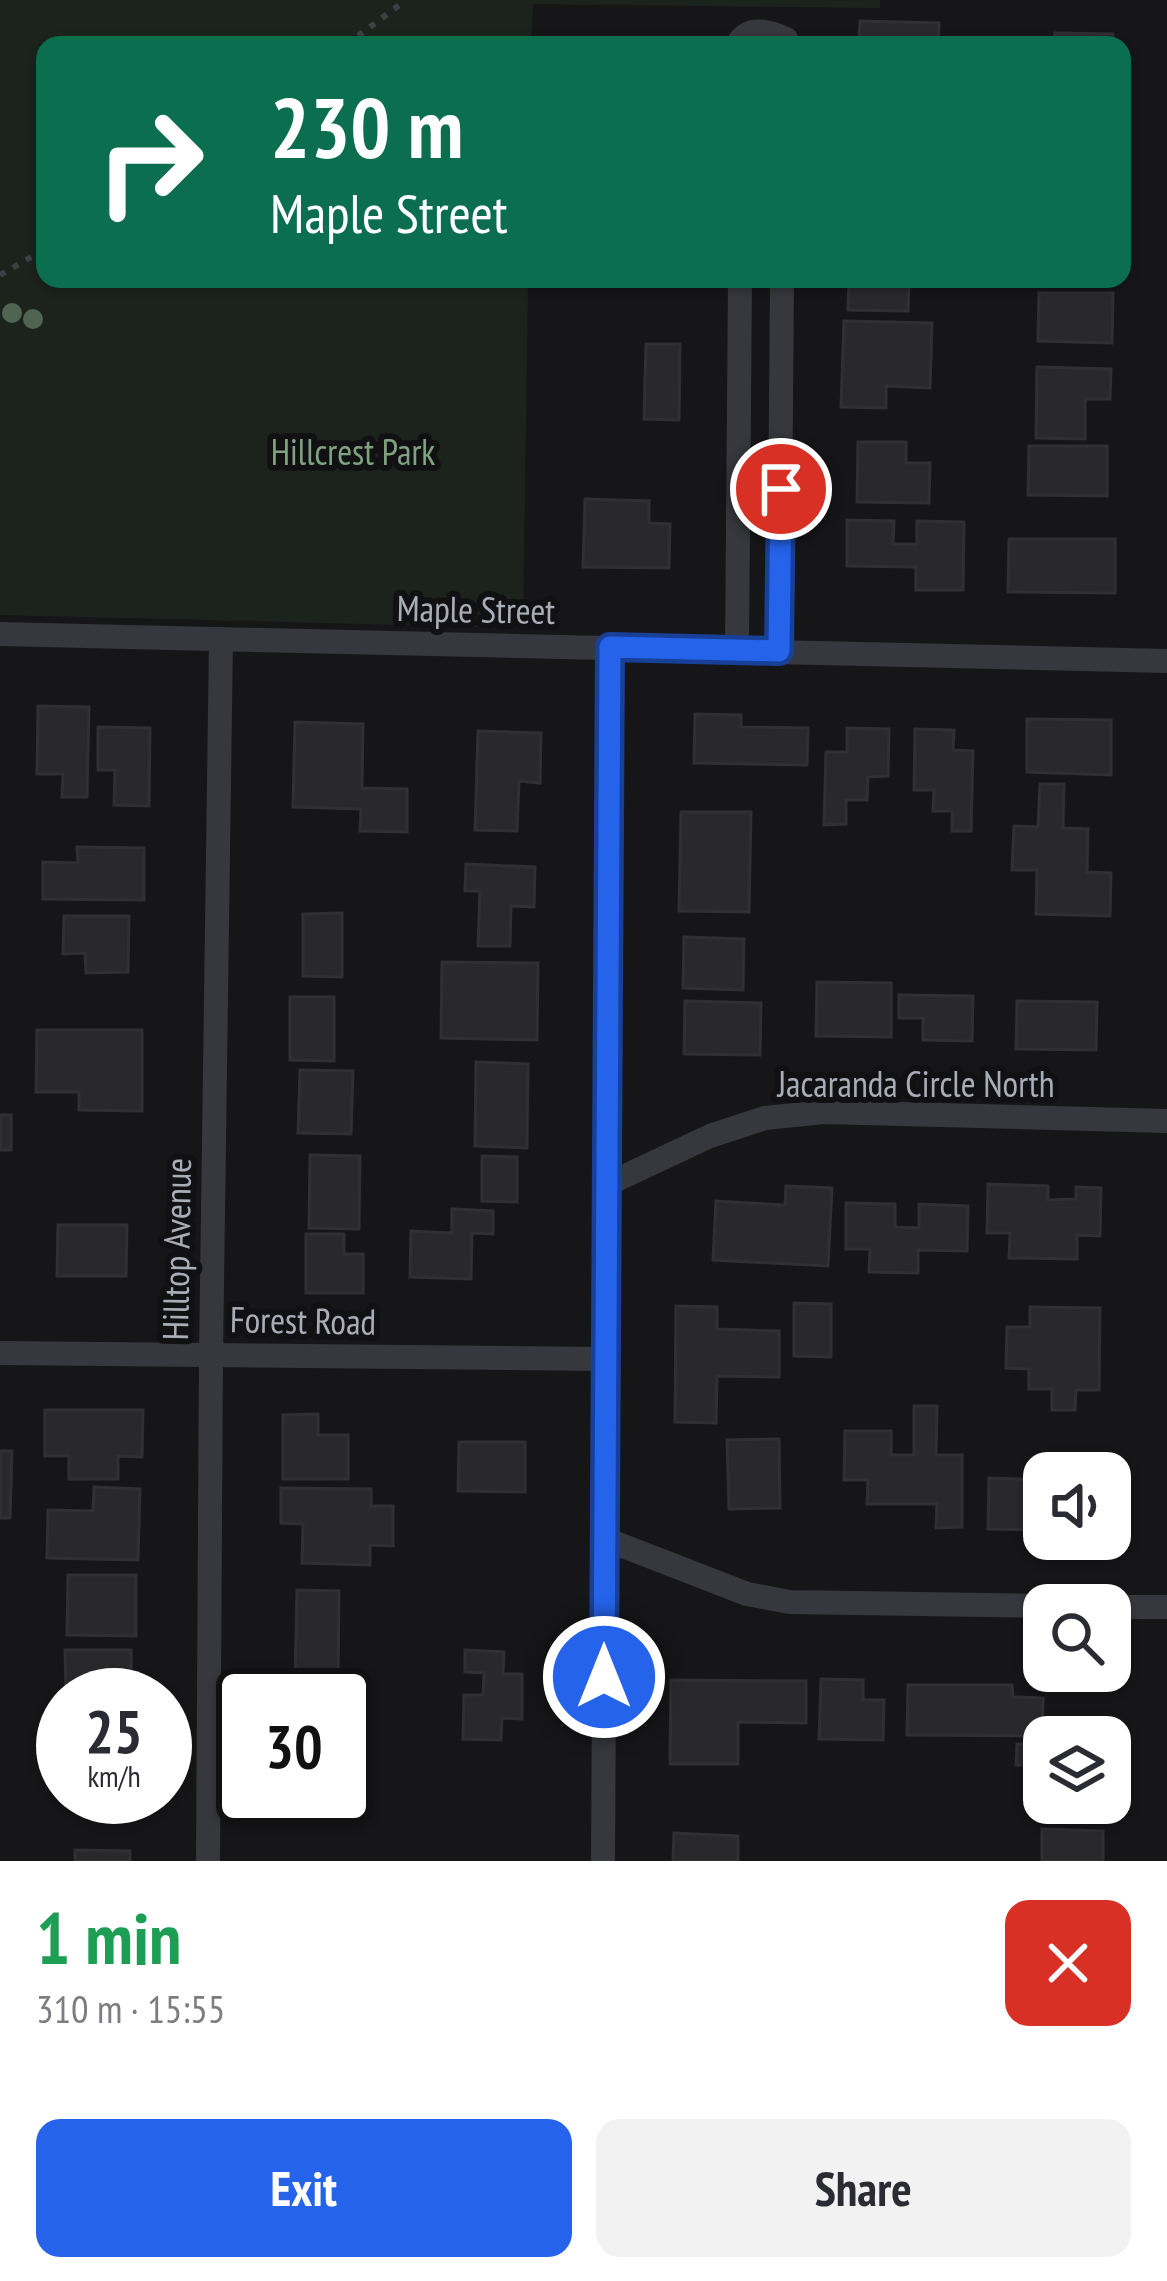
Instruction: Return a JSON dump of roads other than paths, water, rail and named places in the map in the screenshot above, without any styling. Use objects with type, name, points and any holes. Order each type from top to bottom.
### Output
[{"type":"street","points":[[745,36],[755,31],[780,36]]},
{"type":"street","points":[[737,650],[740,288]]},
{"type":"street","points":[[779,651],[782,288]]},
{"type":"street","name":"Maple Street","points":[[0,634],[1167,661]]},
{"type":"street","name":"Hilltop Avenue","points":[[208,1861],[221,639]]},
{"type":"street","points":[[602,1861],[610,647]]},
{"type":"street","name":"Jacaranda Circle North","points":[[608,1184],[710,1136],[765,1118],[824,1112],[1167,1121]]},
{"type":"street","name":"Forest Road","points":[[0,1353],[604,1359]]},
{"type":"street","points":[[604,1539],[747,1594],[790,1602],[1023,1606]]},
{"type":"street","points":[[1131,1607],[1167,1607]]},
{"type":"park label","name":"Hillcrest Park","points":[[353,451]]}]
